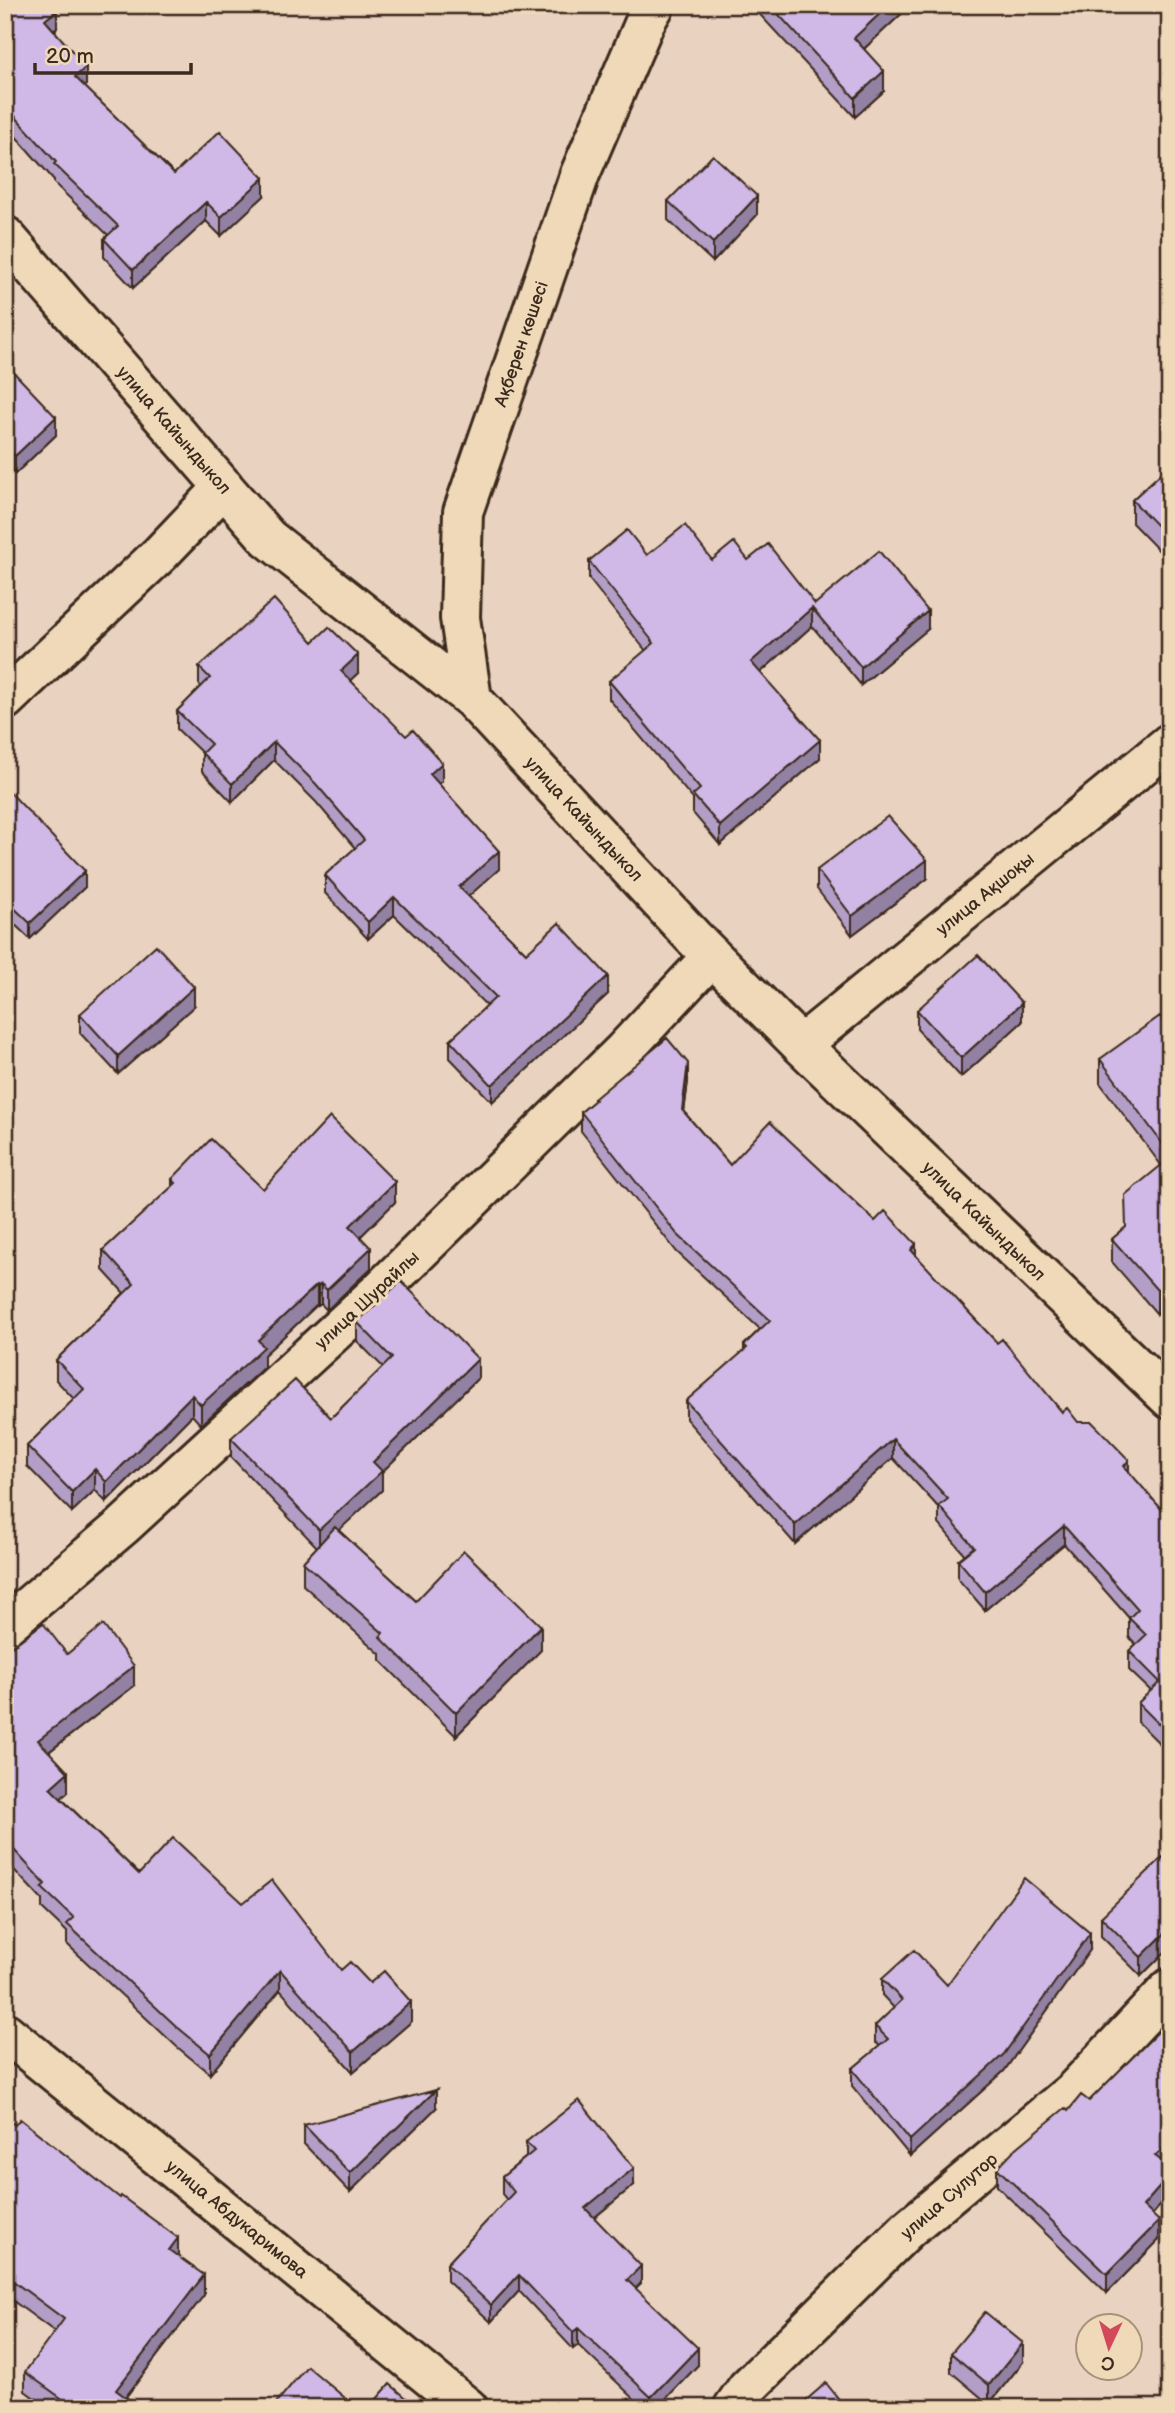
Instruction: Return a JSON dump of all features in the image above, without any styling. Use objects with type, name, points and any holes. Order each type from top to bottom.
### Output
[{"type":"street","name":"Ақберен көшесі","points":[[472,699],[460,618],[463,512],[579,174],[645,22],[655,5]]},
{"type":"street","name":"улица Кайындыкол","points":[[5,236],[268,538],[472,699],[712,956],[1170,1399]]},
{"type":"street","points":[[5,700],[160,554],[224,487]]},
{"type":"street","name":"улица Ақшоқы","points":[[801,1045],[1170,743]]},
{"type":"street","name":"улица Шурайлы","points":[[5,1626],[122,1526],[376,1294],[623,1051],[712,956]]},
{"type":"street","name":"улица Сулутор","points":[[733,2408],[747,2388],[908,2229],[1073,2091],[1170,1988]]},
{"type":"street","name":"улица Абдукаримова","points":[[5,2032],[468,2408]]},
{"type":"building","points":[[5,5],[54,5],[57,10],[45,20],[86,67],[75,77],[174,174],[220,131],[264,178],[221,217],[206,202],[133,270],[104,239],[118,226],[54,164],[56,162],[5,105]]},
{"type":"building","points":[[770,5],[889,5],[854,38],[884,71],[855,98]]},
{"type":"building","points":[[713,155],[757,196],[713,243],[668,201]]},
{"type":"building","points":[[5,363],[56,417],[15,456],[5,446]]},
{"type":"building","points":[[1170,465],[1170,539],[1132,500]]},
{"type":"building","points":[[685,525],[712,560],[734,542],[748,560],[768,544],[815,604],[879,551],[928,611],[861,667],[812,608],[751,662],[820,740],[720,826],[693,795],[700,789],[609,681],[654,643],[589,561],[627,530],[647,555]]},
{"type":"building","points":[[274,599],[313,642],[329,627],[358,655],[341,671],[406,736],[413,730],[442,763],[430,774],[499,851],[459,887],[526,953],[559,923],[608,976],[492,1085],[450,1040],[496,997],[394,897],[368,922],[325,875],[364,840],[316,784],[274,742],[232,784],[202,753],[211,744],[177,711],[210,678],[199,667]]},
{"type":"building","points":[[5,787],[85,871],[30,923],[10,904],[5,909]]},
{"type":"building","points":[[888,816],[927,860],[852,916],[817,870]]},
{"type":"building","points":[[156,945],[194,987],[118,1056],[80,1014]]},
{"type":"building","points":[[978,955],[1022,1003],[961,1058],[917,1010]]},
{"type":"building","points":[[1160,1016],[1170,1029],[1170,1154],[1100,1059]]},
{"type":"building","points":[[667,1038],[688,1063],[682,1110],[730,1165],[770,1122],[875,1221],[885,1211],[916,1244],[911,1250],[997,1343],[1002,1339],[1062,1412],[1067,1408],[1078,1422],[1092,1422],[1129,1460],[1124,1466],[1170,1519],[1170,1735],[1138,1703],[1160,1682],[1129,1651],[1146,1635],[1129,1618],[1138,1609],[1064,1526],[985,1592],[958,1560],[974,1547],[939,1506],[948,1499],[893,1439],[795,1525],[686,1401],[747,1348],[744,1345],[770,1320],[677,1234],[581,1112]]},
{"type":"building","points":[[330,1117],[395,1182],[350,1226],[371,1248],[327,1290],[321,1284],[317,1285],[258,1340],[264,1347],[201,1405],[192,1395],[106,1482],[95,1469],[72,1492],[27,1446],[84,1389],[56,1360],[134,1284],[103,1250],[176,1183],[172,1179],[211,1139],[263,1189]]},
{"type":"building","points":[[1170,1158],[1170,1279],[1157,1290],[1112,1239],[1126,1227],[1125,1195]]},
{"type":"building","points":[[401,1281],[478,1359],[373,1462],[382,1471],[319,1530],[231,1438],[295,1380],[331,1418],[392,1358],[357,1322]]},
{"type":"building","points":[[335,1527],[416,1601],[464,1551],[541,1626],[456,1713],[380,1637],[383,1633],[303,1562]]},
{"type":"building","points":[[43,1623],[67,1654],[103,1625],[134,1666],[38,1740],[68,1772],[50,1788],[139,1874],[173,1838],[243,1903],[272,1880],[341,1970],[350,1962],[370,1983],[384,1971],[411,2002],[353,2052],[280,1970],[210,2054],[176,2026],[67,1924],[74,1918],[42,1888],[45,1884],[5,1840],[5,1652]]},
{"type":"building","points":[[1163,1857],[1170,1864],[1170,1928],[1141,1957],[1101,1917]]},
{"type":"building","points":[[1024,1878],[1090,1933],[1004,2054],[910,2140],[852,2069],[888,2039],[875,2026],[902,2000],[882,1979],[914,1950],[947,1985]]},
{"type":"building","points":[[1170,2020],[1170,2142],[1155,2156],[1170,2167],[1170,2175],[1143,2206],[1159,2221],[1107,2274],[997,2168],[1013,2151],[1065,2108],[1068,2111],[1081,2095],[1089,2101]]},
{"type":"building","points":[[436,2090],[350,2173],[304,2125]]},
{"type":"building","points":[[579,2100],[634,2168],[585,2208],[641,2266],[627,2280],[698,2348],[651,2397],[578,2328],[573,2332],[519,2275],[491,2305],[447,2264],[514,2192],[502,2177],[534,2151],[526,2142]]},
{"type":"building","points":[[5,2118],[15,2125],[20,2119],[120,2198],[121,2196],[178,2238],[169,2250],[204,2275],[116,2390],[140,2408],[75,2408],[25,2372],[64,2319],[5,2275]]},
{"type":"building","points":[[985,2312],[1023,2343],[989,2385],[951,2353]]},
{"type":"building","points":[[307,2366],[357,2408],[272,2408]]},
{"type":"building","points":[[826,2383],[846,2408],[797,2408]]},
{"type":"building","points":[[390,2384],[418,2408],[369,2408]]}]
